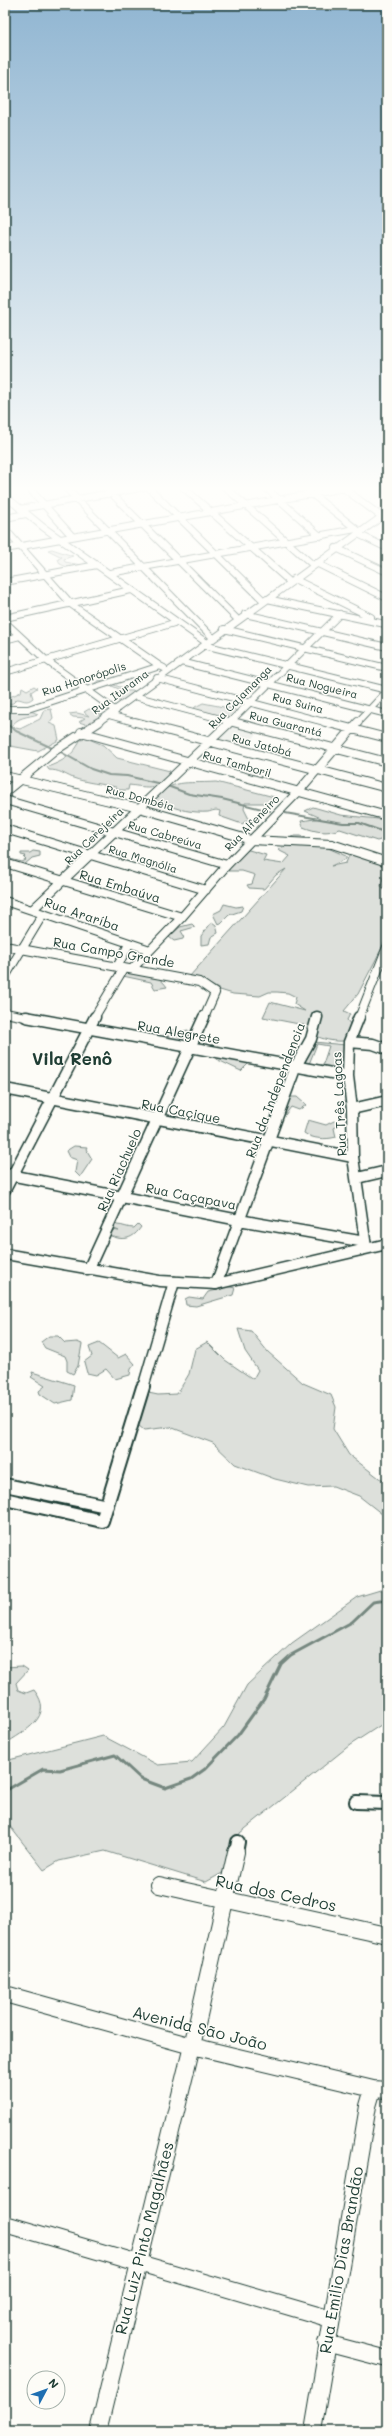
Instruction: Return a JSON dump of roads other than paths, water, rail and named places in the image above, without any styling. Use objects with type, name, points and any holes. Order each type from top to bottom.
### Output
[{"type":"main road","points":[[5,1262],[60,1266],[174,1282],[216,1284],[366,1246],[387,1244]]},
{"type":"main road","points":[[5,1254],[60,1266]]},
{"type":"street","points":[[68,601],[120,639],[168,670]]},
{"type":"street","points":[[5,618],[89,601]]},
{"type":"street","points":[[145,601],[174,623],[208,642],[287,665],[387,690]]},
{"type":"street","points":[[173,601],[208,642]]},
{"type":"street","points":[[219,601],[238,620]]},
{"type":"street","name":"Rua Iturama","points":[[5,792],[56,750],[81,732],[113,713],[157,678],[264,601]]},
{"type":"street","points":[[269,601],[384,622]]},
{"type":"street","points":[[337,601],[384,622]]},
{"type":"street","points":[[246,614],[387,647]]},
{"type":"street","name":"Rua Cajamanga","points":[[172,777],[340,614]]},
{"type":"street","points":[[5,622],[47,661],[89,690],[113,713]]},
{"type":"street","points":[[5,672],[174,623]]},
{"type":"street","points":[[224,630],[387,668]]},
{"type":"street","points":[[5,640],[20,636]]},
{"type":"street","name":"Rua Nogueira","points":[[181,662],[387,714]]},
{"type":"street","name":"Rua Honorópolis","points":[[5,709],[28,709],[160,666]]},
{"type":"street","name":"Rua Suina","points":[[157,678],[387,738]]},
{"type":"street","name":"Rua Alfeneiro","points":[[124,968],[150,950],[182,917],[227,864],[298,792],[351,729],[387,690]]},
{"type":"street","name":"Rua Guarantá","points":[[134,696],[387,762]]},
{"type":"street","name":"Rua Jatobá","points":[[113,713],[209,742],[387,788]]},
{"type":"street","name":"Rua Tamboril","points":[[81,732],[387,816]]},
{"type":"street","name":"Rua Dombéia","points":[[5,776],[139,808],[251,840],[332,844],[387,862]]},
{"type":"street","name":"Rua Cerejeira","points":[[32,910],[172,777]]},
{"type":"street","name":"Rua Cabreúva","points":[[5,800],[227,864]]},
{"type":"street","name":"Rua Magnólia","points":[[5,829],[206,890]]},
{"type":"street","name":"Rua Embaúva","points":[[5,863],[182,917]]},
{"type":"street","name":"Rua Araríba","points":[[5,901],[150,950]]},
{"type":"street","points":[[5,977],[43,914]]},
{"type":"street","points":[[5,1190],[9,1174],[53,1098],[88,1028],[124,968],[129,944]]},
{"type":"street","name":"Rua Campo Grande","points":[[5,946],[201,983],[211,988],[215,993]]},
{"type":"street","name":"Rua Três Lagoas","points":[[366,1246],[353,1157],[352,1109],[348,1076],[349,1042],[387,948]]},
{"type":"street","name":"Rua Riachuelo","points":[[88,1270],[215,993]]},
{"type":"street","name":"Rua Alegrete","points":[[5,1014],[348,1076]]},
{"type":"street","name":"Rua da Independencia","points":[[216,1284],[296,1066],[311,1039],[317,1017]]},
{"type":"street","points":[[349,1042],[373,1044],[387,1049]]},
{"type":"street","name":"Rua Caçique","points":[[5,1089],[353,1157]]},
{"type":"street","points":[[352,1109],[387,1101]]},
{"type":"street","points":[[357,1178],[387,1172]]},
{"type":"street","name":"Rua Caçapava","points":[[9,1174],[366,1246]]},
{"type":"street","points":[[5,1499],[102,1521],[174,1282]]},
{"type":"street","points":[[5,1485],[107,1506]]},
{"type":"street","points":[[356,1802],[387,1803]]},
{"type":"street","name":"Rua Luiz Pinto Magalhães","points":[[98,2431],[192,2046],[238,1842]]},
{"type":"street","name":"Rua dos Cedros","points":[[159,1885],[387,1935]]},
{"type":"street","name":"Avenida São João","points":[[5,1994],[192,2046],[380,2090]]},
{"type":"street","name":"Rua Emilio Dias Brandão","points":[[313,2431],[326,2343],[368,2106],[380,2090]]},
{"type":"street","points":[[5,2224],[331,2319]]},
{"type":"street","points":[[326,2343],[387,2359]]},
{"type":"waterway","points":[[5,723],[16,731],[52,748]]},
{"type":"waterway","points":[[59,751],[91,769],[109,775],[127,776],[157,783]]},
{"type":"waterway","points":[[170,787],[189,794],[222,799],[270,811]]},
{"type":"waterway","points":[[285,813],[343,823],[359,823],[387,833]]},
{"type":"waterway","points":[[5,1791],[43,1769],[60,1770],[115,1755],[141,1779],[165,1788],[191,1779],[205,1769],[238,1735],[264,1699],[281,1664],[291,1655],[352,1622],[373,1602],[387,1600]]},
{"type":"district","name":"Vila Renô","points":[[72,1059]]}]
